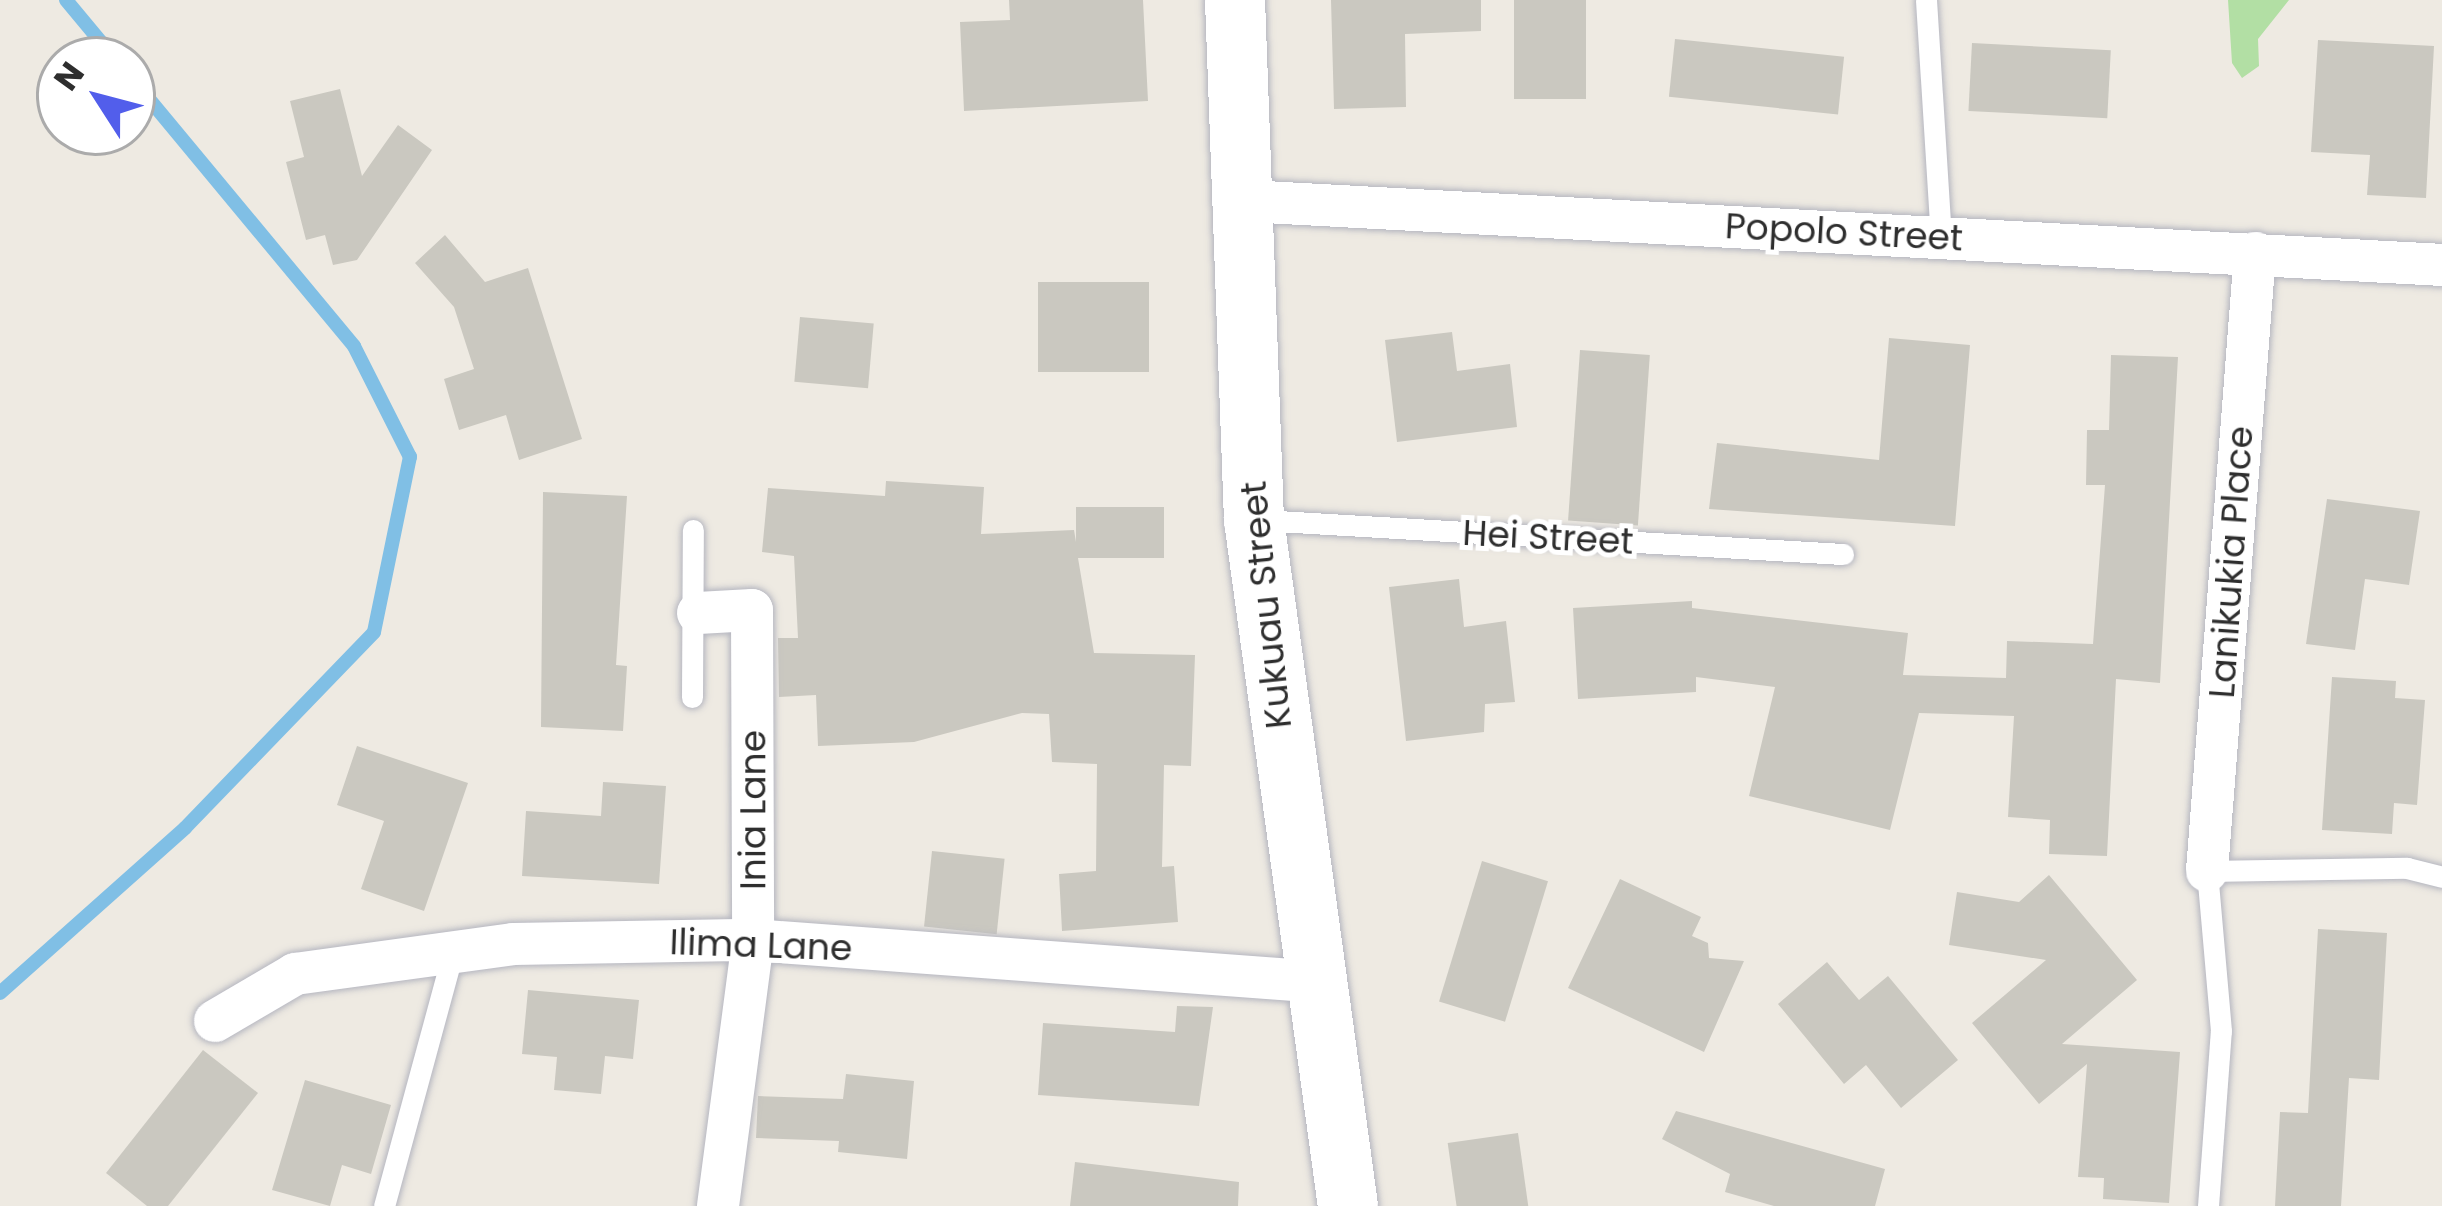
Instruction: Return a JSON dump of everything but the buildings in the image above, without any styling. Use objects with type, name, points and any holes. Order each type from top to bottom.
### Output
[{"type":"street","name":"Kukuau Street","points":[[1234,0],[1246,201],[1254,520],[1281,754],[1320,982],[1348,1206]]},
{"type":"street","name":"Popolo Street","points":[[1246,201],[2442,265]]},
{"type":"street","name":"Lanikukia Place","points":[[2207,871],[2255,253]]},
{"type":"street","name":"Inia Lane","points":[[698,613],[752,610],[753,940],[718,1206]]},
{"type":"street","name":"Ilima Lane","points":[[214,1022],[296,974],[454,949],[753,940],[1320,982]]},
{"type":"lane","points":[[1926,0],[1941,236]]},
{"type":"lane","name":"Hei Street","points":[[1254,520],[1843,554]]},
{"type":"lane","points":[[692,698],[698,613],[693,530]]},
{"type":"lane","points":[[2208,1206],[2221,1031],[2207,871],[2407,868],[2442,877]]},
{"type":"lane","points":[[384,1206],[454,949]]},
{"type":"green space","points":[[2228,0],[2289,0],[2258,39],[2259,66],[2242,78],[2232,63]]},
{"type":"waterway","points":[[66,0],[96,36]]},
{"type":"waterway","points":[[0,993],[185,828],[374,632],[410,457],[354,346],[156,108]]}]
